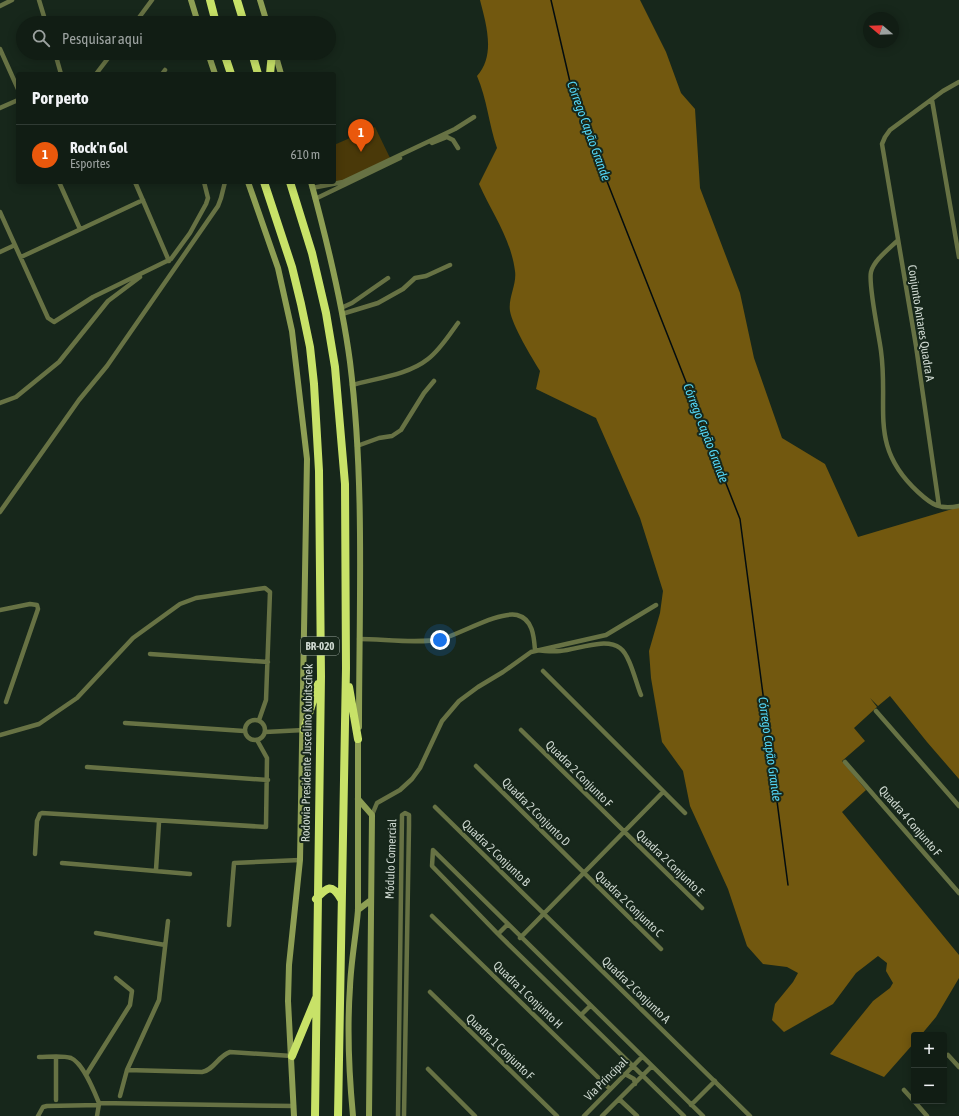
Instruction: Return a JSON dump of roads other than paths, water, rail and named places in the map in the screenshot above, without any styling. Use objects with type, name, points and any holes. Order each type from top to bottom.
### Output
[{"type":"highway","points":[[210,0],[214,16]]},
{"type":"highway","points":[[237,0],[242,16]]},
{"type":"highway","points":[[226,60],[229,72]]},
{"type":"highway","points":[[254,60],[257,72]]},
{"type":"highway","points":[[270,72],[271,60]]},
{"type":"highway","name":"Rodovia Presidente Juscelino Kubitschek","points":[[265,184],[298,286],[312,369],[319,471],[321,676],[316,899],[318,994],[315,1116]]},
{"type":"highway","name":"BR-020","points":[[291,184],[318,279],[335,367],[345,484],[346,668],[338,1116]]},
{"type":"highway","points":[[346,668],[358,739]]},
{"type":"highway","points":[[304,730],[321,676]]},
{"type":"highway","points":[[316,899],[326,889],[330,888],[335,890],[341,900]]},
{"type":"highway","points":[[292,1056],[318,994]]},
{"type":"main road","points":[[191,0],[196,16]]},
{"type":"main road","points":[[260,0],[265,16]]},
{"type":"main road","points":[[210,60],[214,72]]},
{"type":"main road","points":[[278,60],[281,72]]},
{"type":"main road","points":[[249,184],[278,268],[290,324],[307,459],[304,730],[300,860],[289,965],[288,1001],[294,1116]]},
{"type":"main road","points":[[312,185],[342,311],[352,385],[360,498],[358,910],[350,987],[349,1064],[353,1116]]},
{"type":"main road","name":"Módulo Comercial","points":[[358,799],[372,815],[369,1116]]},
{"type":"main road","name":"Módulo Comercial","points":[[358,910],[371,900]]},
{"type":"street","points":[[0,6],[12,0]]},
{"type":"street","points":[[39,0],[44,16]]},
{"type":"street","points":[[140,16],[152,0]]},
{"type":"street","points":[[0,49],[16,85]]},
{"type":"street","points":[[57,60],[60,72]]},
{"type":"street","points":[[98,72],[107,60]]},
{"type":"street","points":[[959,82],[943,91],[932,100],[959,258]]},
{"type":"street","name":"Conjunto Antares Quadra A","points":[[932,100],[890,130],[882,144],[939,506]]},
{"type":"street","points":[[0,108],[16,101]]},
{"type":"street","points":[[336,183],[343,182],[455,129],[474,117]]},
{"type":"street","points":[[315,199],[447,138],[453,140],[458,148]]},
{"type":"street","points":[[60,184],[80,230]]},
{"type":"street","points":[[136,184],[169,261]]},
{"type":"street","points":[[0,212],[48,318],[51,322],[55,322],[93,297],[169,261],[190,233],[206,204],[208,198],[204,184]]},
{"type":"street","points":[[0,512],[79,400],[107,366],[218,206],[224,184]]},
{"type":"street","points":[[312,185],[322,184]]},
{"type":"street","points":[[20,257],[143,200]]},
{"type":"street","points":[[898,240],[875,263],[870,278],[881,353],[884,436],[893,461],[921,495],[947,509],[959,506]]},
{"type":"street","points":[[0,252],[15,245]]},
{"type":"street","points":[[342,311],[378,303],[398,292],[415,278],[426,276],[450,264]]},
{"type":"street","points":[[0,403],[16,397],[59,362],[108,301],[147,272]]},
{"type":"street","points":[[342,311],[388,278]]},
{"type":"street","points":[[352,385],[401,372],[421,364],[434,354],[458,323]]},
{"type":"street","points":[[357,446],[379,438],[392,436],[401,430],[424,393],[434,381]]},
{"type":"street","points":[[0,736],[39,724],[77,698],[134,638],[180,604],[196,598],[262,588],[268,589],[270,596],[266,700],[259,720]]},
{"type":"street","points":[[0,610],[30,604],[37,605],[38,609],[6,702]]},
{"type":"street","points":[[372,815],[377,803],[400,790],[420,768],[442,721],[459,701],[488,680],[503,672],[521,658],[535,650],[606,635],[656,605]]},
{"type":"street","points":[[359,639],[407,641],[441,639],[498,617],[516,615],[526,620],[534,634],[535,650]]},
{"type":"street","points":[[535,650],[560,651],[593,644],[612,644],[620,648],[626,656],[641,695]]},
{"type":"street","points":[[150,654],[268,662]]},
{"type":"street","points":[[543,671],[685,813]]},
{"type":"street","points":[[876,711],[959,806]]},
{"type":"street","points":[[252,720],[259,720],[265,727],[265,732],[262,737],[257,740],[251,740],[246,736],[244,730],[246,724],[252,720]]},
{"type":"street","points":[[125,723],[244,730]]},
{"type":"street","points":[[265,732],[304,730]]},
{"type":"street","name":"Quadra 2 Conjunto F","points":[[521,730],[624,832]]},
{"type":"street","points":[[35,854],[37,821],[42,813],[159,822],[266,827],[268,780],[267,758],[257,740]]},
{"type":"street","name":"Quadra 4 Conjunto F","points":[[845,762],[959,892]]},
{"type":"street","name":"Quadra 2 Conjunto D","points":[[476,766],[583,873]]},
{"type":"street","points":[[87,767],[268,780]]},
{"type":"street","points":[[520,938],[663,792]]},
{"type":"street","name":"Quadra 2 Conjunto B","points":[[435,807],[544,914]]},
{"type":"street","name":"Módulo Comercial","points":[[398,1116],[402,815],[405,813],[409,815],[409,826],[404,1116]]},
{"type":"street","points":[[156,870],[159,822]]},
{"type":"street","points":[[402,827],[409,826]]},
{"type":"street","name":"Quadra 2 Conjunto E","points":[[624,832],[702,908]]},
{"type":"street","points":[[684,1116],[498,934],[432,866],[433,850],[520,938],[702,1116]]},
{"type":"street","points":[[230,925],[234,863],[300,860]]},
{"type":"street","points":[[62,863],[190,874]]},
{"type":"street","name":"Quadra 2 Conjunto C","points":[[583,873],[661,948]]},
{"type":"street","points":[[401,895],[408,896]]},
{"type":"street","name":"Quadra 2 Conjunto A","points":[[544,914],[750,1116]]},
{"type":"street","name":"Quadra 1 Conjunto H","points":[[432,916],[610,1089]]},
{"type":"street","points":[[120,1096],[126,1070],[159,1000],[168,921]]},
{"type":"street","points":[[498,934],[507,925]]},
{"type":"street","points":[[96,934],[165,945]]},
{"type":"street","points":[[400,959],[407,959]]},
{"type":"street","points":[[86,1075],[130,1005],[132,991],[116,978]]},
{"type":"street","name":"Quadra 1 Conjunto F","points":[[430,992],[557,1116]]},
{"type":"street","points":[[581,1015],[590,1006]]},
{"type":"street","points":[[399,1045],[405,1045]]},
{"type":"street","points":[[126,1070],[202,1072],[210,1069],[230,1052],[292,1056]]},
{"type":"street","points":[[948,1055],[959,1067]]},
{"type":"street","points":[[39,1057],[71,1058],[86,1075],[99,1104],[97,1116]]},
{"type":"street","points":[[56,1057],[56,1100]]},
{"type":"street","name":"Via Principal","points":[[584,1116],[642,1057]]},
{"type":"street","name":"Via Principal","points":[[602,1116],[652,1066]]},
{"type":"street","points":[[428,1069],[475,1116]]},
{"type":"street","points":[[625,1074],[632,1076],[635,1084]]},
{"type":"street","points":[[691,1105],[715,1081]]},
{"type":"street","points":[[904,1090],[911,1098]]},
{"type":"street","points":[[619,1099],[637,1116]]},
{"type":"street","points":[[38,1116],[43,1107],[47,1106],[99,1104],[294,1106]]},
{"type":"street","points":[[917,1104],[927,1116]]},
{"type":"waterway","name":"Córrego Capão Grande","points":[[551,0],[573,95],[740,519],[788,885]]},
{"type":"place","name":"Rock'n Gol","points":[[361,152]]}]
